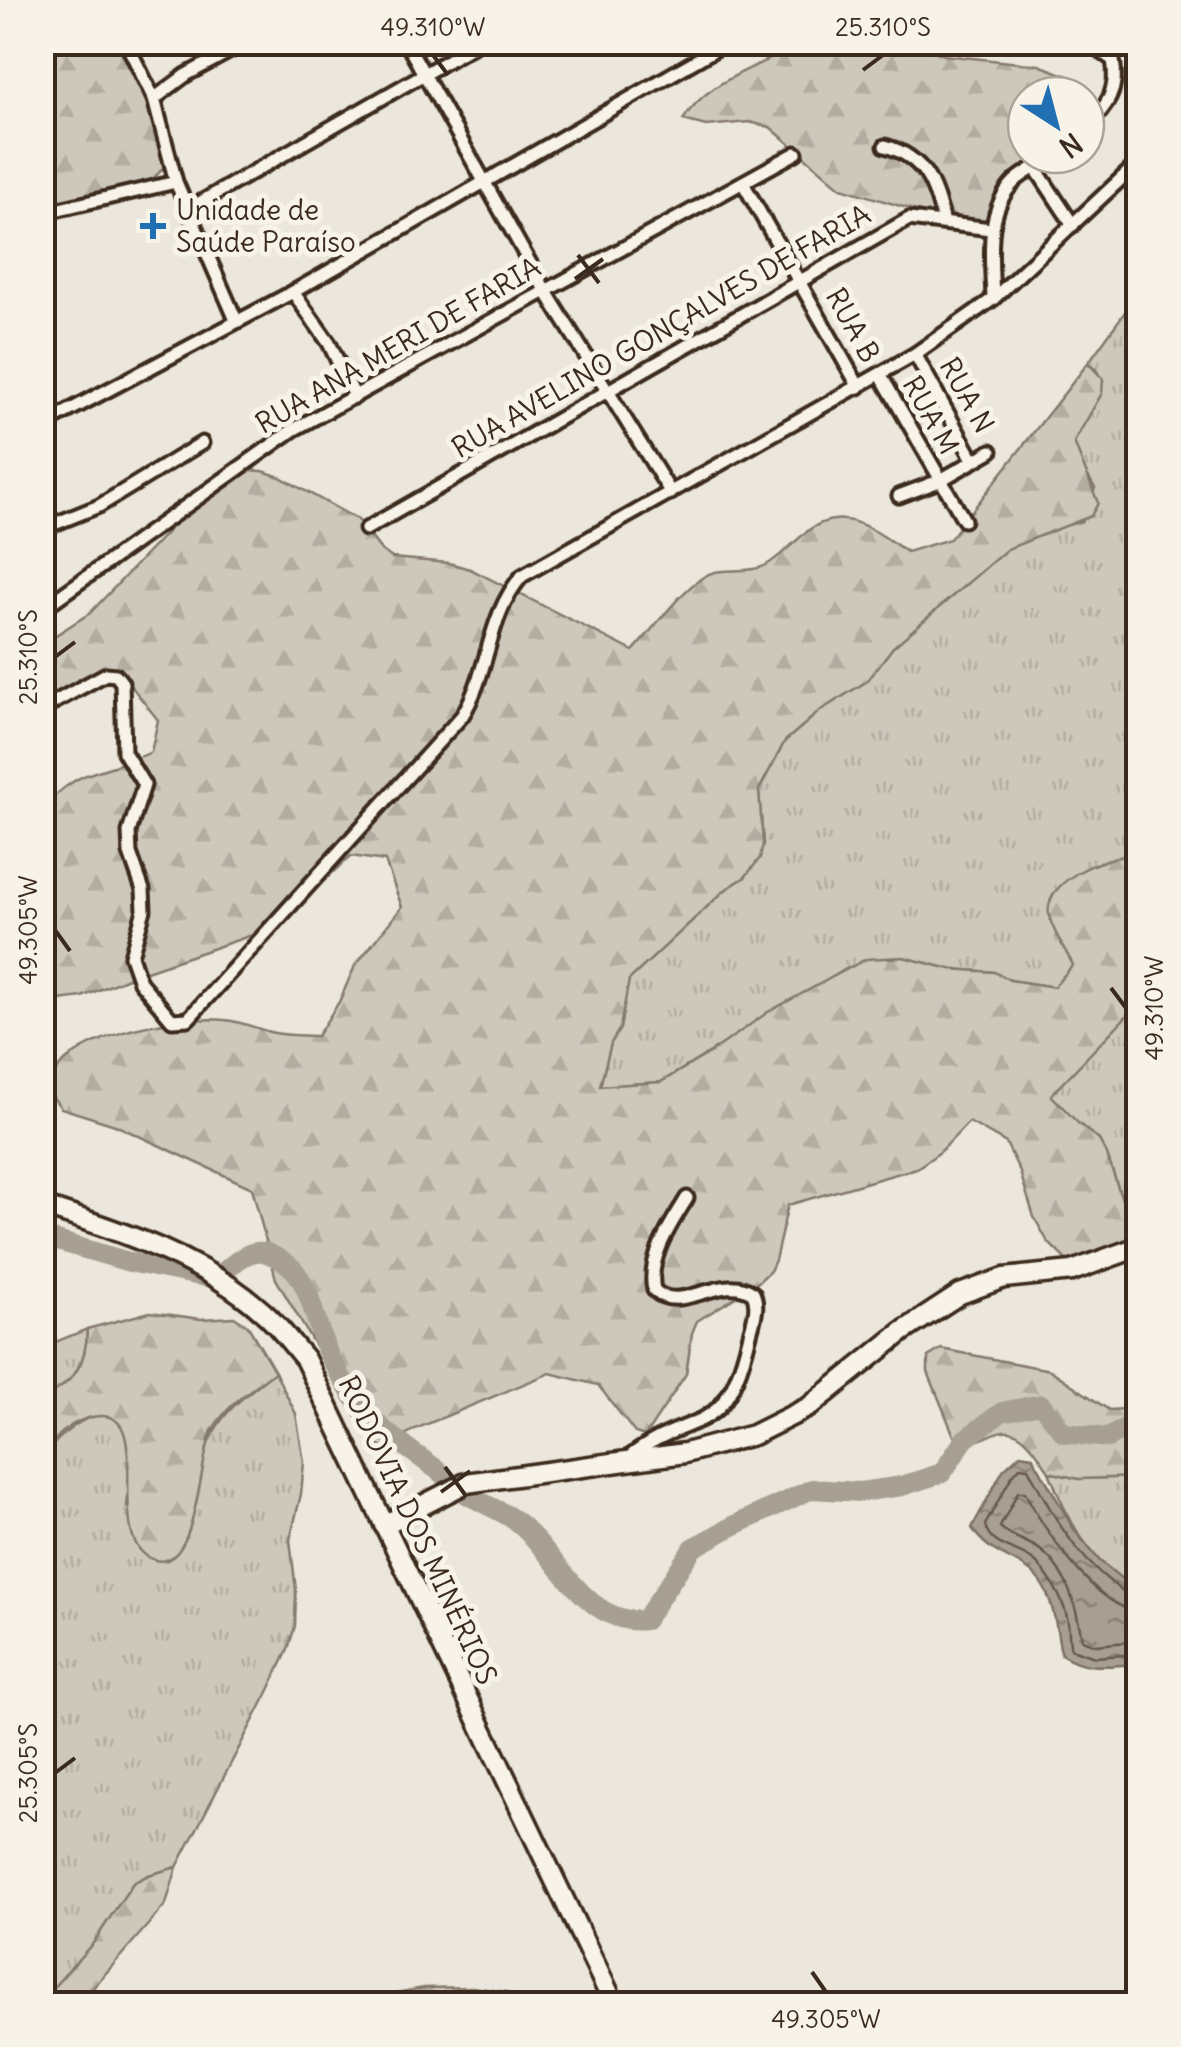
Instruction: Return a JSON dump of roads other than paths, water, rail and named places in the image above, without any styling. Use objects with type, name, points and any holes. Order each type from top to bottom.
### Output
[{"type":"main road","name":"RODOVIA DOS MINÉRIOS","points":[[42,1206],[177,1257],[265,1314],[306,1359],[614,2004]]},
{"type":"main road","points":[[384,1525],[466,1483],[684,1453],[752,1435],[809,1407],[902,1332],[960,1294],[1004,1278],[1072,1271],[1138,1247]]},
{"type":"street","points":[[126,42],[154,99],[187,210],[236,320]]},
{"type":"street","points":[[154,99],[247,42]]},
{"type":"street","points":[[406,42],[545,290],[672,493]]},
{"type":"street","points":[[187,210],[480,42]]},
{"type":"street","points":[[42,425],[293,292],[728,42]]},
{"type":"street","points":[[1086,42],[1113,60],[1117,80],[1106,108]]},
{"type":"street","points":[[885,146],[904,151],[928,174],[944,222]]},
{"type":"street","name":"RUA ANA MERI DE FARIA","points":[[42,608],[293,430],[796,153]]},
{"type":"street","points":[[42,709],[106,674],[116,675],[122,683],[124,752],[144,785],[130,832],[130,853],[143,890],[144,910],[132,956],[140,982],[172,1020],[188,1019],[462,716],[481,680],[499,607],[522,576],[915,354],[993,299],[1138,164]]},
{"type":"street","points":[[993,299],[991,230],[1012,183],[1026,175]]},
{"type":"street","points":[[1040,175],[1072,225]]},
{"type":"street","points":[[42,213],[176,182]]},
{"type":"street","name":"RUA B","points":[[743,183],[859,387]]},
{"type":"street","name":"RUA AVELINO GONÇALVES DE FARIA","points":[[366,529],[909,218],[991,230]]},
{"type":"street","points":[[293,292],[329,342],[355,397]]},
{"type":"street","name":"RUA N","points":[[915,354],[974,461]]},
{"type":"street","name":"RUA M","points":[[880,374],[964,520]]},
{"type":"street","points":[[42,529],[100,506],[202,443]]},
{"type":"street","points":[[898,496],[939,481],[991,451]]},
{"type":"street","points":[[625,1461],[654,1441],[700,1423],[722,1408],[742,1365],[756,1310],[753,1292],[736,1286],[675,1299],[662,1298],[654,1290],[652,1276],[660,1249],[687,1198]]},
{"type":"water","points":[[1020,1454],[1032,1456],[1075,1531],[1100,1561],[1138,1592],[1138,1664],[1089,1665],[1061,1654],[1052,1606],[1041,1583],[1024,1567],[989,1547],[972,1528],[1003,1470]]},
{"type":"waterway","points":[[42,1240],[216,1279],[239,1259],[253,1253],[267,1253],[284,1262],[304,1285],[331,1359],[372,1419],[457,1488],[517,1522],[589,1600],[624,1619],[645,1620],[693,1548],[731,1527],[812,1489],[860,1492],[902,1486],[942,1473],[965,1439],[1002,1412],[1041,1404],[1064,1433],[1108,1438],[1138,1420]]},
{"type":"place","name":"Unidade de Saúde Paraíso","points":[[153,226]]}]
